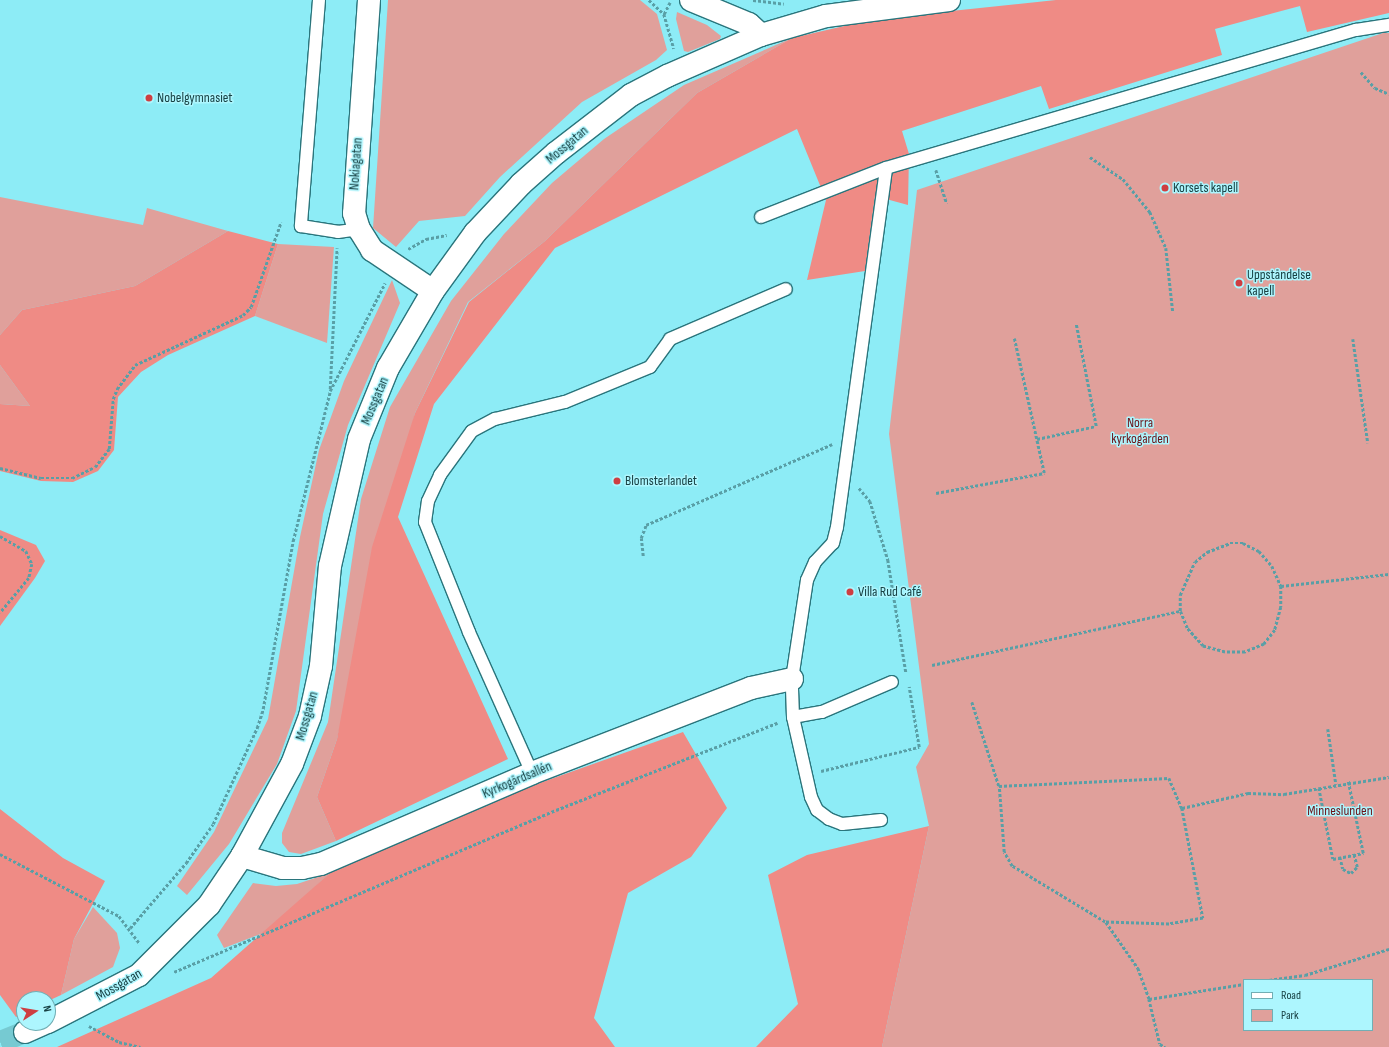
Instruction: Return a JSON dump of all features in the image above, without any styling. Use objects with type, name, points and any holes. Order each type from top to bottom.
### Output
[{"type":"street","name":"Nokiagatan","points":[[369,0],[354,192],[354,213],[366,244],[383,259],[433,291]]},
{"type":"street","points":[[691,0],[749,24],[761,35]]},
{"type":"street","name":"Mossgatan","points":[[56,1018],[140,975],[209,905],[242,856],[292,764],[310,716],[321,666],[330,566],[359,439],[388,368],[433,291],[475,233],[520,184],[592,124],[632,96],[667,76],[761,35],[826,16],[949,0]]},
{"type":"street","name":"Kyrkogårdsallén","points":[[242,856],[283,868],[302,868],[321,864],[532,773],[751,688],[792,679]]},
{"type":"lane","points":[[319,0],[301,226],[338,232],[359,229]]},
{"type":"lane","points":[[761,217],[886,168],[931,154],[1356,30],[1389,25]]},
{"type":"lane","points":[[881,820],[842,824],[829,819],[817,810],[806,775],[793,717],[792,679],[807,580],[814,562],[833,543],[886,168]]},
{"type":"lane","points":[[532,773],[466,625],[425,522],[428,501],[440,475],[454,452],[478,428],[495,419],[565,402],[650,367],[670,339],[786,289]]},
{"type":"lane","points":[[793,717],[822,712],[892,682]]},
{"type":"path","points":[[664,14],[671,0]]},
{"type":"path","points":[[753,0],[789,5]]},
{"type":"path","points":[[1362,72],[1375,88],[1389,94]]},
{"type":"path","points":[[931,154],[947,203]]},
{"type":"path","points":[[1090,157],[1123,179],[1150,212],[1166,248],[1173,312]]},
{"type":"path","points":[[0,468],[41,478],[72,478],[95,467],[109,450],[113,399],[117,389],[135,365],[243,315],[252,306],[282,222]]},
{"type":"path","points":[[130,928],[186,863],[213,824],[257,728],[263,710],[293,541],[330,391],[337,244]]},
{"type":"path","points":[[330,391],[386,280]]},
{"type":"path","points":[[1037,439],[1096,426],[1076,324]]},
{"type":"path","points":[[936,493],[1044,473],[1014,338]]},
{"type":"path","points":[[1353,339],[1368,443]]},
{"type":"path","points":[[643,556],[641,538],[646,525],[815,450],[833,443],[847,445]]},
{"type":"path","points":[[842,482],[862,490],[870,501],[888,560],[907,676]]},
{"type":"path","points":[[0,536],[26,551],[32,564],[29,578],[0,613]]},
{"type":"path","points":[[1230,543],[1243,543],[1259,551],[1272,566],[1281,586],[1282,607],[1275,630],[1264,644],[1245,652],[1225,652],[1203,646],[1187,628],[1180,611],[1180,595],[1195,562],[1207,552],[1230,543]]},
{"type":"path","points":[[1281,586],[1389,574]]},
{"type":"path","points":[[932,665],[1180,611]]},
{"type":"path","points":[[806,775],[919,747],[908,683]]},
{"type":"path","points":[[972,702],[999,786],[1004,852],[1012,866],[1105,922],[1138,968],[1149,999],[1160,1044],[1165,1047]]},
{"type":"path","points":[[172,973],[556,810],[793,717]]},
{"type":"path","points":[[1328,729],[1336,784]]},
{"type":"path","points":[[1182,808],[1248,792],[1284,794],[1348,782],[1389,777]]},
{"type":"path","points":[[999,786],[1169,778],[1182,808],[1203,918],[1169,924],[1105,922]]},
{"type":"path","points":[[1319,788],[1334,859],[1354,855],[1363,853],[1348,782]]},
{"type":"path","points":[[0,854],[119,916],[130,928],[140,944]]},
{"type":"path","points":[[1340,857],[1343,870],[1351,873],[1357,866],[1354,855]]},
{"type":"path","points":[[1276,979],[1305,975],[1389,949]]},
{"type":"path","points":[[1149,999],[1243,984]]},
{"type":"path","points":[[83,1023],[119,1042],[140,1047]]},
{"type":"green space","points":[[388,0],[640,0],[657,14],[667,50],[656,60],[582,102],[500,177],[465,216],[419,221],[396,247],[373,228]]},
{"type":"green space","points":[[677,12],[707,25],[721,36],[720,39],[688,52],[684,51],[676,19]]},
{"type":"green space","name":"Norra kyrkogården","points":[[1383,33],[1389,33],[1389,1047],[882,1047],[929,826],[916,767],[929,744],[889,434],[917,190]]},
{"type":"green space","points":[[792,38],[697,93],[545,241],[468,302],[415,413],[337,739],[317,797],[336,841],[301,854],[289,852],[282,843],[282,833],[328,722],[361,499],[390,407],[451,301],[504,234],[552,183],[604,139],[684,85]]},
{"type":"green space","points":[[0,197],[143,225],[147,208],[228,231],[135,286],[22,310],[0,335]]},
{"type":"green space","points":[[278,244],[334,247],[327,343],[255,316]]},
{"type":"green space","points":[[392,280],[400,303],[348,425],[323,514],[296,711],[277,764],[229,844],[187,895],[177,886],[214,832],[268,719],[300,537],[319,450],[344,381]]},
{"type":"green space","points":[[0,365],[30,406],[0,404]]},
{"type":"green space","points":[[330,873],[266,932],[224,948],[217,935],[253,883],[276,886],[297,884]]},
{"type":"green space","points":[[93,907],[117,933],[120,948],[113,967],[61,995],[74,939]]},
{"type":"shaded area","points":[[1056,0],[1389,0],[1389,13],[1307,32],[1300,6],[1215,29],[1222,55],[1049,109],[1041,86],[902,131],[909,154],[908,205],[875,196],[865,271],[807,280],[826,200],[797,129],[555,248],[434,404],[398,517],[508,759],[336,841],[317,797],[337,739],[372,547],[415,413],[469,302],[545,241],[697,93],[792,38],[875,19]]},
{"type":"shaded area","points":[[228,231],[278,244],[255,316],[168,355],[141,372],[118,397],[114,450],[98,471],[73,482],[41,481],[0,471],[0,404],[30,406],[0,365],[0,335],[22,310],[135,286]]},
{"type":"shaded area","points":[[0,530],[36,545],[45,561],[35,578],[0,626]]},
{"type":"shaded area","points":[[683,732],[727,808],[691,857],[628,893],[594,1018],[615,1047],[57,1047],[211,978],[330,873],[520,790]]},
{"type":"shaded area","points":[[0,809],[63,858],[105,881],[74,939],[61,995],[56,997],[56,991],[16,991],[16,1017],[0,995]]},
{"type":"shaded area","points":[[929,826],[882,1047],[756,1047],[798,1004],[768,875],[807,855]]},
{"type":"tunnel","points":[[0,1042],[25,1032]]},
{"type":"place","name":"Nobelgymnasiet","points":[[149,98]]},
{"type":"place","name":"Korsets kapell","points":[[1165,188]]},
{"type":"place","name":"Uppståndelse kapell","points":[[1239,283]]},
{"type":"place","name":"Blomsterlandet","points":[[617,481]]},
{"type":"place","name":"Villa Rud Café","points":[[850,592]]},
{"type":"park label","name":"Minneslunden","points":[[1340,811]]}]
